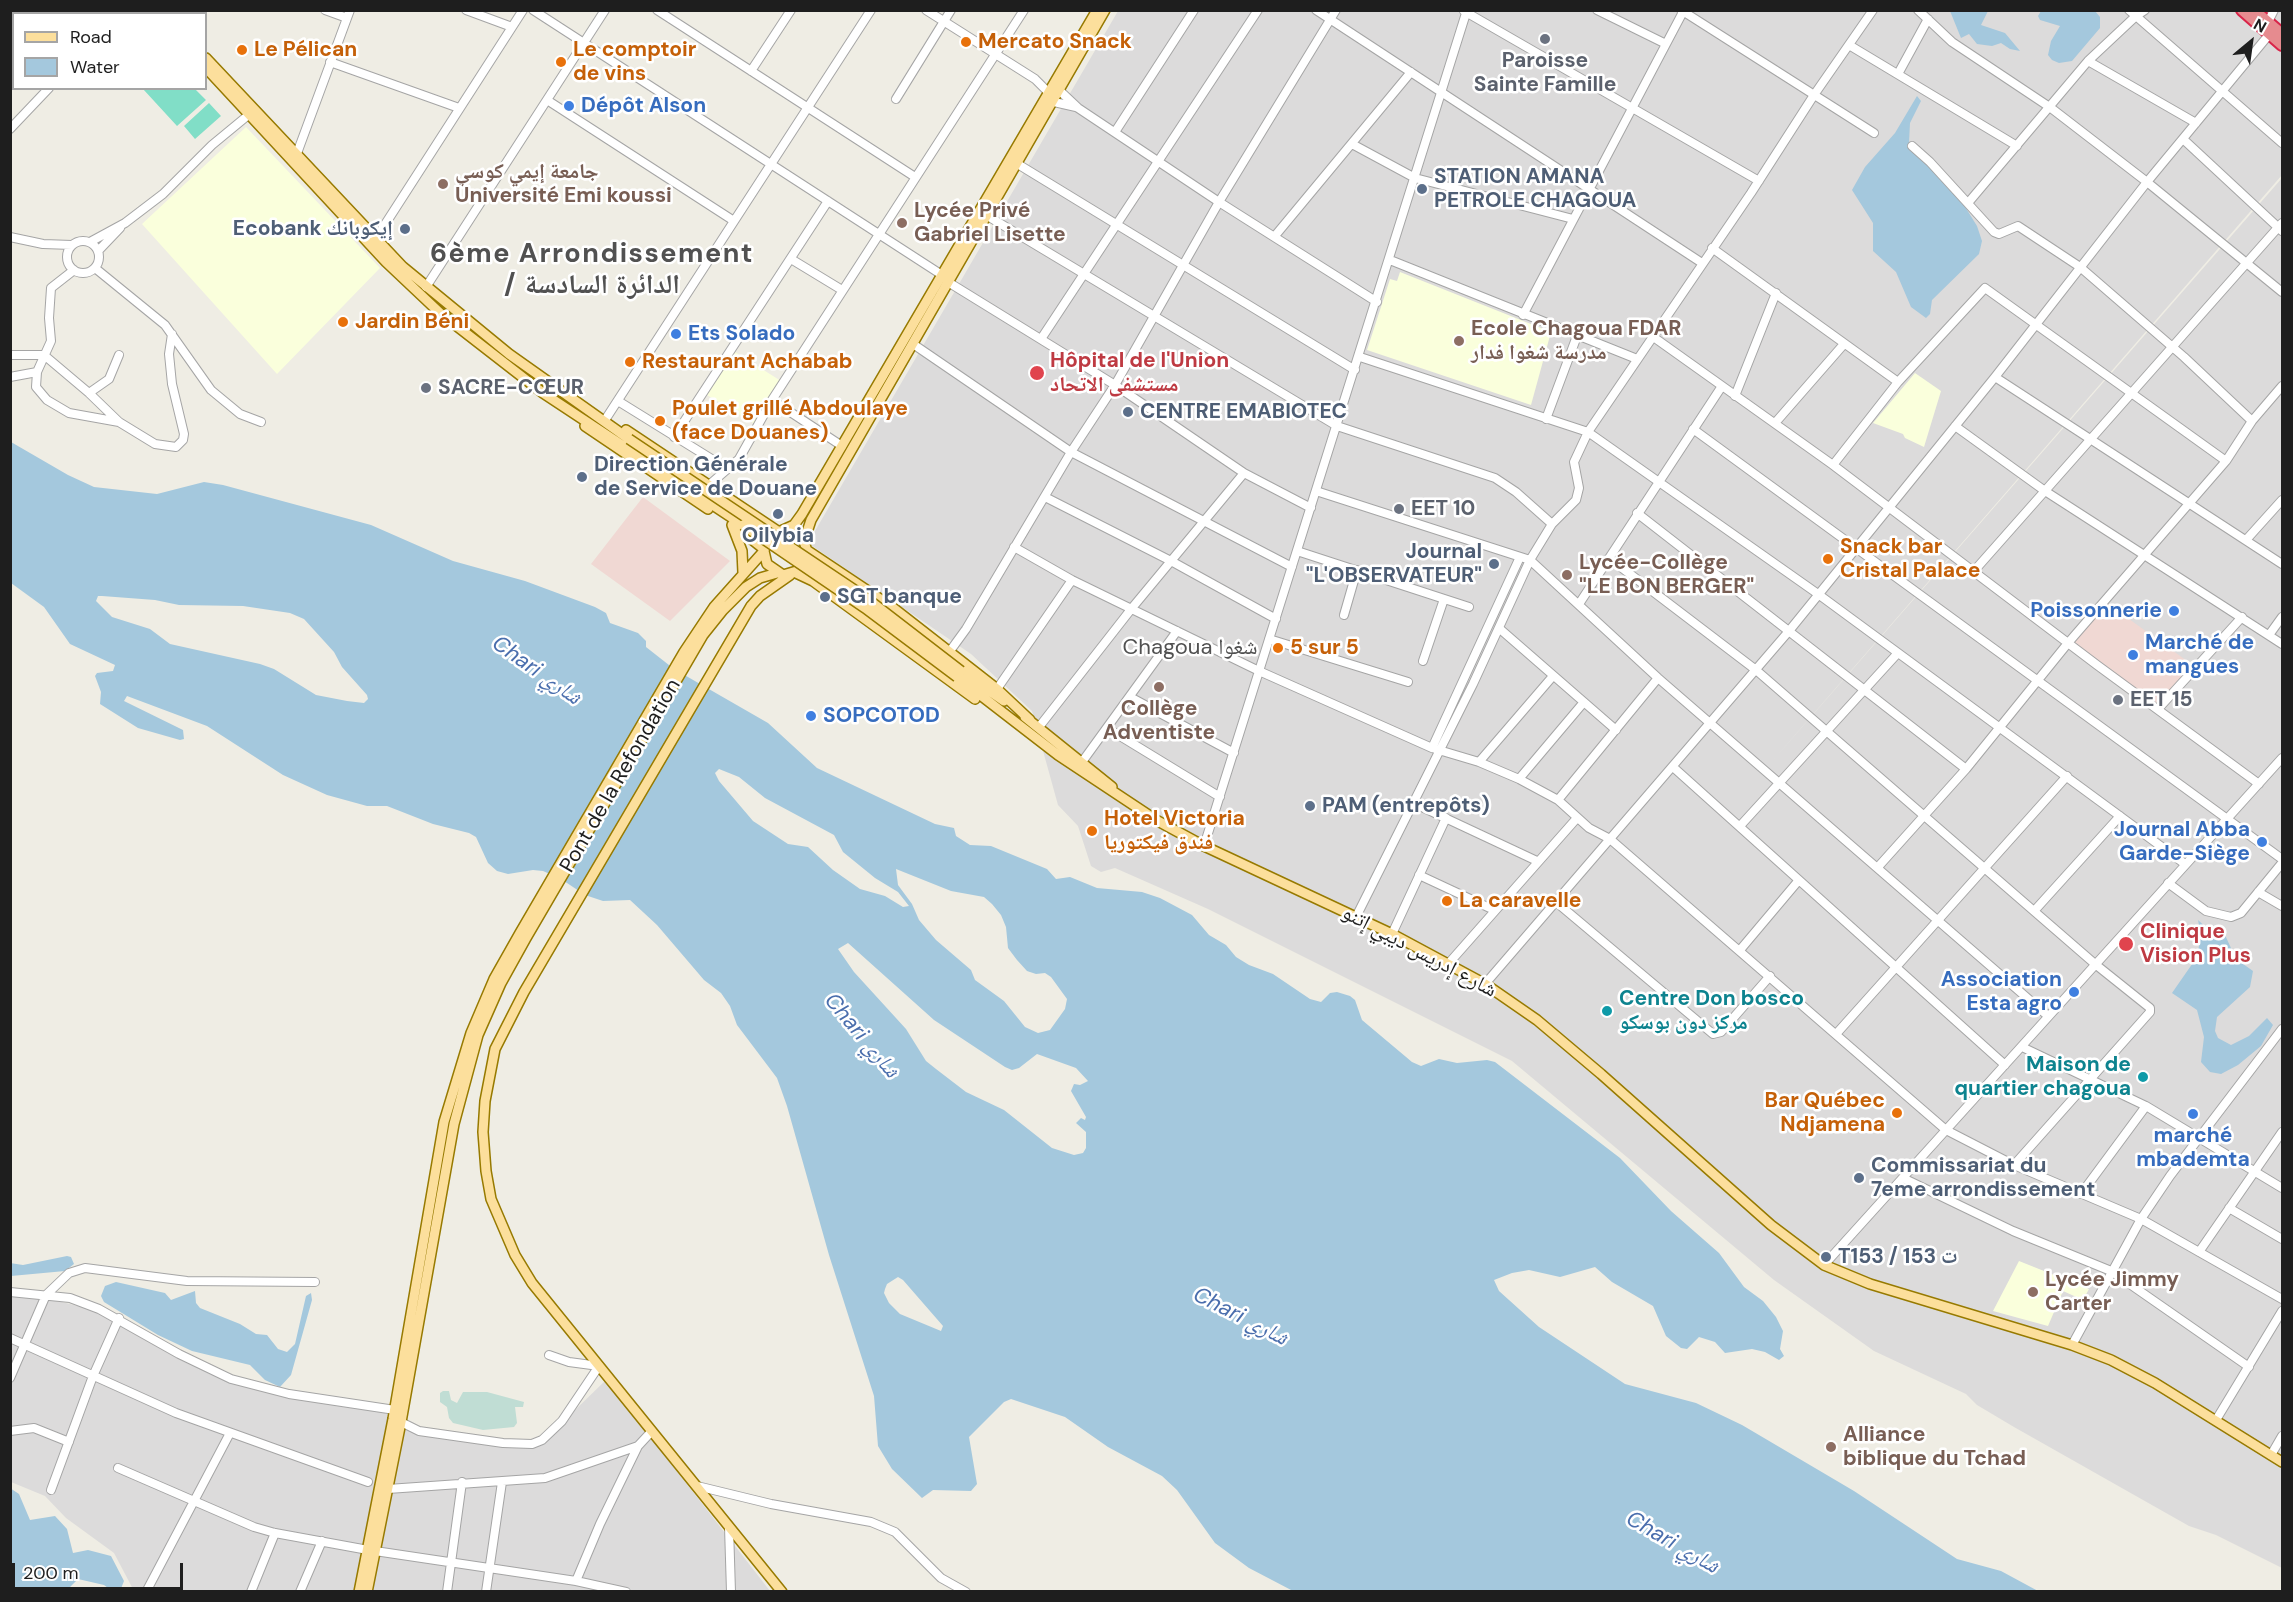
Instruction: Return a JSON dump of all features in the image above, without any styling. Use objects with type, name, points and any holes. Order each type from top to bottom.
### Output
[{"type":"highway","points":[[2241,10],[2274,29]]},
{"type":"highway","points":[[2254,10],[2274,29],[2283,45]]},
{"type":"main road","points":[[1058,87],[1097,10]]},
{"type":"main road","points":[[804,541],[812,520],[913,344],[945,279],[1051,97],[1105,10]]},
{"type":"main road","points":[[207,59],[250,113],[296,156],[375,240],[426,287],[627,443],[959,674]]},
{"type":"main road","points":[[207,69],[398,273],[440,313],[619,451],[731,523],[764,550],[767,564],[777,573]]},
{"type":"main road","points":[[688,654],[714,607],[764,550],[769,538],[783,531],[802,514],[986,215],[1051,97]]},
{"type":"main road","points":[[557,390],[573,396],[607,417],[783,531],[800,536],[808,551],[806,564],[756,600],[712,670],[524,992],[495,1049],[485,1101],[483,1132],[491,1198],[515,1255],[531,1283],[782,1592]]},
{"type":"main road","points":[[543,393],[627,443]]},
{"type":"main road","points":[[731,523],[740,543],[743,573]]},
{"type":"main road","points":[[808,551],[892,607],[950,651],[997,688],[1030,720]]},
{"type":"main road","points":[[688,654],[734,598],[753,582],[777,573],[793,574],[813,580],[1002,718],[1023,729]]},
{"type":"main road","name":"Pont de la Refondation","points":[[548,894],[688,654]]},
{"type":"main road","name":"شارع إدريس ديبي إتنو","points":[[959,674],[1030,720],[1122,797]]},
{"type":"main road","name":"شارع إدريس ديبي إتنو","points":[[959,674],[1023,729],[1093,780],[1204,846],[1356,916],[1485,984],[1545,1027],[1771,1225],[1824,1265],[1870,1284],[2072,1345],[2131,1371],[2283,1462]]},
{"type":"main road","points":[[367,1592],[371,1551],[395,1410],[453,1088],[471,1033],[486,997],[548,894]]},
{"type":"main road","points":[[359,1592],[388,1488],[444,1174],[469,1062],[501,982],[548,894]]},
{"type":"street","points":[[296,156],[348,14],[325,10]]},
{"type":"street","points":[[466,10],[512,27]]},
{"type":"street","points":[[375,240],[523,10]]},
{"type":"street","points":[[533,10],[945,279],[1115,385],[1244,472],[1311,508]]},
{"type":"street","points":[[426,287],[605,10]]},
{"type":"street","points":[[657,10],[915,177]]},
{"type":"street","points":[[607,417],[871,10]]},
{"type":"street","points":[[926,10],[1035,79],[1058,87],[1078,108]]},
{"type":"street","points":[[896,99],[951,10]]},
{"type":"street","points":[[709,485],[739,459],[772,400],[1024,10]]},
{"type":"street","points":[[1115,132],[1194,10]]},
{"type":"street","points":[[1041,339],[1160,162],[1258,10]]},
{"type":"street","points":[[1316,10],[1702,263]]},
{"type":"street","points":[[950,651],[981,605],[1071,452],[1115,385],[1219,202],[1336,10]]},
{"type":"street","points":[[1597,10],[1666,44]]},
{"type":"street","points":[[1436,750],[1473,684],[1530,560],[1552,524],[1572,505],[1579,493],[1575,462],[1588,432],[1873,10]]},
{"type":"street","points":[[1918,10],[1952,42],[2051,108],[2283,292]]},
{"type":"street","points":[[1968,203],[2132,13],[2145,10]]},
{"type":"street","points":[[1485,984],[1712,723],[1995,377],[2147,182],[2274,29],[2274,10]]},
{"type":"street","points":[[751,70],[788,11]]},
{"type":"street","points":[[1204,846],[1360,357],[1465,11],[1759,182]]},
{"type":"street","points":[[1523,315],[1683,11],[1874,133]]},
{"type":"street","points":[[2132,13],[2283,142]]},
{"type":"street","points":[[1898,74],[1928,19]]},
{"type":"street","points":[[1849,45],[2017,146]]},
{"type":"street","points":[[330,62],[459,108]]},
{"type":"street","points":[[2088,62],[2196,123]]},
{"type":"street","points":[[1274,237],[1411,72]]},
{"type":"street","points":[[1035,79],[1051,97],[1078,108],[1219,202],[1377,302]]},
{"type":"street","points":[[10,129],[47,90]]},
{"type":"street","points":[[547,100],[734,221]]},
{"type":"street","points":[[90,242],[125,222],[163,194],[250,113]]},
{"type":"street","points":[[1974,571],[2246,263],[2281,227],[2183,139]]},
{"type":"street","points":[[1352,144],[1415,178],[1573,219]]},
{"type":"street","points":[[1912,146],[1994,232],[1999,234],[2018,226],[2080,267],[2173,347],[2252,421]]},
{"type":"street","points":[[1016,163],[1355,370]]},
{"type":"street","points":[[674,437],[828,201]]},
{"type":"street","points":[[986,215],[1337,426],[1495,478],[1516,492],[1552,524]]},
{"type":"street","points":[[99,250],[125,222]]},
{"type":"street","points":[[10,237],[43,244],[72,245],[82,240],[90,242],[99,250],[100,258],[95,268],[85,273],[74,270],[67,258],[43,244]]},
{"type":"street","points":[[62,277],[72,245]]},
{"type":"street","points":[[1712,248],[1898,382]]},
{"type":"street","points":[[791,259],[842,290]]},
{"type":"street","points":[[1390,260],[1637,359]]},
{"type":"street","points":[[95,268],[165,326],[211,390],[240,414],[261,422]]},
{"type":"street","points":[[74,270],[62,277],[51,288],[49,318],[51,341],[34,381],[36,387],[55,406],[76,416],[118,422]]},
{"type":"street","points":[[1833,465],[1898,382],[1985,288],[2226,461]]},
{"type":"street","points":[[1735,396],[1776,293]]},
{"type":"street","points":[[10,356],[44,355],[89,393],[118,422],[163,447],[176,447],[183,440],[169,354],[172,334]]},
{"type":"street","points":[[1546,419],[1577,336]]},
{"type":"street","points":[[1652,336],[1833,465],[2259,784]]},
{"type":"street","points":[[913,344],[1071,452],[1292,567]]},
{"type":"street","points":[[1775,423],[1844,344]]},
{"type":"street","points":[[89,393],[109,380],[119,356]]},
{"type":"street","points":[[1360,357],[1588,432],[1818,594],[2186,864]]},
{"type":"street","points":[[10,377],[37,372]]},
{"type":"street","points":[[1995,377],[2090,441],[2283,564]]},
{"type":"street","points":[[1579,604],[1722,386]]},
{"type":"street","points":[[1878,867],[1966,769],[2068,643],[2226,461],[2252,421],[2283,386]]},
{"type":"street","points":[[618,400],[726,468]]},
{"type":"street","points":[[772,400],[842,446]]},
{"type":"street","points":[[1955,426],[2045,491],[2283,644]]},
{"type":"street","points":[[1693,429],[2283,861],[2241,913],[2231,917],[2195,905],[2168,883]]},
{"type":"street","points":[[1039,727],[1132,608],[1244,472]]},
{"type":"street","points":[[1316,491],[1530,560],[1658,678],[2048,1016]]},
{"type":"street","points":[[1045,496],[1171,561],[1276,619]]},
{"type":"street","points":[[2246,540],[2283,500]]},
{"type":"street","points":[[1637,513],[1864,692],[1966,769]]},
{"type":"street","points":[[1014,547],[1072,580],[1259,670],[1436,750],[1479,762],[1519,779],[1558,800],[1597,834],[1610,839],[1837,1033],[1946,1130],[2014,1165],[2141,1219],[2283,1299]]},
{"type":"street","points":[[1297,551],[1469,607]]},
{"type":"street","points":[[1356,916],[1436,750],[1464,680],[1520,557]]},
{"type":"street","points":[[1609,558],[1756,670],[2095,964],[2147,1004],[2150,1012],[2088,1079],[2014,1165]]},
{"type":"street","points":[[1344,615],[1357,570]]},
{"type":"street","points":[[997,688],[1072,580]]},
{"type":"street","points":[[1423,661],[1444,599]]},
{"type":"street","points":[[2158,709],[2242,616]]},
{"type":"street","points":[[2269,635],[2283,617]]},
{"type":"street","points":[[1500,629],[1616,730]]},
{"type":"street","points":[[1082,762],[1177,631]]},
{"type":"street","points":[[1269,639],[1408,682]]},
{"type":"street","points":[[1740,826],[1897,654]]},
{"type":"street","points":[[1479,762],[1553,676]]},
{"type":"street","points":[[1558,800],[1658,678]]},
{"type":"street","points":[[1464,680],[1473,684]]},
{"type":"street","points":[[1130,697],[1233,753]]},
{"type":"street","points":[[1519,779],[1584,702]]},
{"type":"street","points":[[1107,728],[1220,797]]},
{"type":"street","points":[[1824,1265],[2283,758]]},
{"type":"street","points":[[1673,767],[2005,1065]]},
{"type":"street","points":[[1837,1033],[1894,966],[2067,776]]},
{"type":"street","points":[[1412,802],[1538,861]]},
{"type":"street","points":[[2035,910],[2120,816]]},
{"type":"street","points":[[1392,934],[1446,818]]},
{"type":"street","points":[[1449,963],[1576,818]]},
{"type":"street","points":[[1419,874],[1494,910]]},
{"type":"street","points":[[1740,950],[1799,880]]},
{"type":"street","points":[[2258,892],[2283,906]]},
{"type":"street","points":[[1556,902],[1713,1034],[1721,1032],[1770,976]]},
{"type":"street","points":[[2072,1345],[2111,1270],[2141,1219],[2283,1029]]},
{"type":"street","points":[[2022,1047],[2146,1106],[2283,1188]]},
{"type":"street","points":[[2081,1194],[2146,1106]]},
{"type":"street","points":[[2199,1251],[2283,1132]]},
{"type":"street","points":[[1903,1179],[2013,1231],[2111,1270],[2249,1367]]},
{"type":"street","points":[[2229,1208],[2283,1239]]},
{"type":"street","points":[[10,1378],[46,1295],[69,1273],[85,1268],[187,1281],[315,1282]]},
{"type":"street","points":[[10,1292],[70,1298],[119,1318],[179,1354],[231,1379],[289,1394],[395,1410]]},
{"type":"street","points":[[2216,1420],[2283,1311]]},
{"type":"street","points":[[51,1490],[93,1376],[119,1318]]},
{"type":"street","points":[[10,1338],[176,1413],[368,1482]]},
{"type":"street","points":[[401,1422],[419,1431],[433,1434],[502,1443],[531,1444],[542,1440],[562,1421],[598,1366],[569,1362],[549,1355]]},
{"type":"street","points":[[10,1431],[34,1428],[69,1442]]},
{"type":"street","points":[[576,1581],[600,1524],[638,1446],[651,1432]]},
{"type":"street","points":[[146,1592],[230,1433]]},
{"type":"street","points":[[2271,1455],[2283,1436]]},
{"type":"street","points":[[388,1488],[462,1482],[502,1482],[558,1475],[638,1446]]},
{"type":"street","points":[[118,1468],[193,1501],[275,1533],[488,1570],[576,1581],[626,1592]]},
{"type":"street","points":[[447,1592],[462,1482]]},
{"type":"street","points":[[486,1592],[502,1482]]},
{"type":"street","points":[[697,1486],[762,1502],[871,1522],[895,1532],[941,1578],[966,1592]]},
{"type":"street","points":[[729,1527],[731,1592]]},
{"type":"street","points":[[251,1592],[275,1533]]},
{"type":"street","points":[[300,1592],[322,1541]]},
{"type":"shaded area","points":[[1118,11],[2282,11],[2282,175],[1768,766],[2282,178],[2282,1568],[2216,1535],[2189,1526],[2014,1427],[1977,1405],[1966,1394],[1874,1351],[1774,1280],[1512,1061],[1208,909],[1115,868],[1101,872],[1091,866],[1078,826],[1058,805],[1032,711],[971,654],[808,543]]},
{"type":"shaded area","points":[[246,127],[380,268],[277,374],[142,224]]},
{"type":"shaded area","name":"Ecole Chagoua FDAR مدرسة شغوا فدار","points":[[1400,272],[1551,332],[1531,405],[1367,350],[1390,279],[1397,281]]},
{"type":"shaded area","points":[[735,352],[781,381],[755,424],[707,395]]},
{"type":"shaded area","points":[[1915,373],[1941,391],[1924,447],[1905,438],[1903,434],[1873,423]]},
{"type":"shaded area","points":[[643,497],[730,561],[670,621],[591,564]]},
{"type":"shaded area","name":"Marché de mangues","points":[[2107,603],[2194,666],[2158,706],[2073,643]]},
{"type":"shaded area","name":"Lycée Jimmy Carter","points":[[2019,1261],[2089,1289],[2083,1300],[2063,1291],[2048,1326],[1993,1311]]},
{"type":"shaded area","points":[[10,1295],[62,1302],[101,1312],[234,1382],[363,1405],[445,1436],[542,1442],[606,1380],[770,1591],[134,1591],[114,1553],[66,1518],[45,1496],[11,1482]]},
{"type":"shaded area","points":[[449,1391],[451,1400],[457,1403],[463,1392],[487,1392],[524,1402],[523,1407],[515,1407],[517,1423],[514,1427],[483,1430],[453,1423],[449,1418],[447,1407],[440,1402],[440,1393]]},
{"type":"green space","points":[[144,90],[196,90],[206,100],[177,126]]},
{"type":"green space","points":[[209,103],[221,116],[195,139],[184,126]]},
{"type":"water","points":[[1950,11],[1988,11],[1981,25],[2005,33],[2020,51],[2010,49],[2001,43],[1992,46],[1977,44],[1969,34],[1961,38]]},
{"type":"water","points":[[2041,11],[2095,11],[2100,17],[2100,28],[2072,61],[2059,63],[2048,55],[2051,41],[2060,26],[2040,20],[2038,16]]},
{"type":"water","points":[[1917,96],[1921,101],[1910,123],[1909,143],[1954,189],[1977,226],[1982,241],[1979,254],[1932,300],[1930,314],[1926,318],[1911,307],[1896,272],[1873,251],[1873,223],[1852,190],[1865,167],[1895,133]]},
{"type":"water","name":"Chari شاري","points":[[11,442],[68,475],[94,487],[157,494],[204,482],[223,485],[371,525],[453,561],[525,581],[595,607],[606,613],[610,623],[638,633],[646,641],[646,647],[674,669],[768,723],[817,768],[935,824],[954,828],[956,836],[970,845],[991,846],[1047,869],[1056,879],[1070,877],[1097,888],[1142,892],[1160,898],[1192,915],[1209,935],[1226,945],[1236,957],[1249,965],[1273,974],[1310,999],[1321,1002],[1330,993],[1337,992],[1350,996],[1355,1000],[1362,1020],[1412,1062],[1421,1066],[1439,1059],[1457,1063],[1487,1060],[1495,1062],[1620,1158],[1671,1211],[1719,1253],[1744,1287],[1763,1301],[1776,1317],[1783,1331],[1780,1349],[1784,1356],[1779,1360],[1765,1352],[1752,1349],[1725,1353],[1715,1342],[1699,1337],[1687,1349],[1681,1348],[1666,1336],[1653,1306],[1612,1282],[1595,1267],[1560,1277],[1529,1270],[1512,1273],[1494,1280],[1499,1291],[1539,1327],[1625,1384],[1696,1403],[1742,1425],[1854,1491],[1957,1559],[2001,1571],[2038,1591],[1293,1591],[1249,1568],[1215,1543],[1177,1490],[1162,1476],[1108,1447],[1065,1417],[1011,1399],[1004,1402],[969,1437],[977,1484],[971,1491],[933,1490],[922,1498],[892,1469],[878,1446],[874,1396],[829,1255],[777,1078],[737,1025],[730,1006],[721,993],[704,980],[657,925],[630,900],[603,901],[585,895],[561,879],[543,871],[533,870],[508,874],[497,871],[488,863],[476,837],[469,833],[433,824],[387,806],[367,806],[327,795],[283,775],[207,726],[127,696],[124,701],[183,730],[184,739],[180,740],[138,728],[100,704],[101,692],[95,676],[97,673],[113,671],[115,665],[70,644],[44,607],[11,583]],"holes":[[[98,596],[155,600],[179,605],[243,606],[290,613],[304,619],[334,652],[342,667],[368,699],[364,703],[316,695],[274,669],[260,664],[170,644],[150,629],[112,617],[96,601]],[[719,769],[739,777],[765,798],[834,835],[843,852],[875,878],[898,892],[909,906],[903,907],[885,896],[860,889],[833,870],[808,847],[788,844],[753,821],[719,781],[715,773]],[[896,869],[951,891],[984,897],[992,904],[1001,915],[1006,927],[1008,948],[1017,960],[1027,971],[1036,974],[1045,973],[1051,977],[1067,999],[1065,1009],[1050,1030],[1038,1033],[1025,1027],[1004,1001],[975,980],[971,970],[936,940],[919,920],[912,904],[898,885]],[[848,943],[934,1020],[1005,1067],[1012,1070],[1019,1068],[1037,1054],[1076,1068],[1088,1081],[1080,1085],[1074,1084],[1071,1091],[1086,1117],[1085,1120],[1081,1118],[1076,1123],[1086,1132],[1086,1148],[1083,1153],[1074,1155],[1052,1148],[1004,1110],[966,1092],[936,1069],[926,1061],[906,1029],[854,972],[838,949]],[[898,1277],[903,1280],[943,1326],[941,1331],[900,1314],[889,1303],[884,1293],[887,1284]]]},
{"type":"water","points":[[2198,920],[2213,934],[2225,935],[2236,959],[2253,971],[2250,987],[2217,1017],[2215,1031],[2218,1038],[2231,1045],[2249,1036],[2267,1018],[2273,1025],[2261,1046],[2238,1065],[2221,1074],[2210,1072],[2201,1062],[2204,1037],[2197,1010],[2172,993],[2197,957],[2201,935]]},
{"type":"water","points":[[71,1257],[74,1264],[65,1271],[11,1276],[10,1263],[23,1265]]},
{"type":"water","points":[[116,1282],[165,1293],[171,1300],[195,1291],[196,1303],[200,1308],[240,1324],[256,1334],[267,1335],[278,1349],[287,1352],[295,1344],[306,1296],[311,1293],[312,1300],[291,1375],[280,1387],[265,1380],[250,1365],[192,1351],[158,1335],[104,1302],[101,1296],[105,1286]]},
{"type":"water","points":[[10,1488],[19,1494],[30,1520],[55,1516],[67,1529],[73,1553],[88,1550],[111,1556],[124,1581],[120,1591],[112,1591],[104,1585],[78,1579],[66,1591],[11,1591]]},
{"type":"place","name":"Paroisse Sainte Famille","points":[[1545,39]]},
{"type":"place","name":"Mercato Snack","points":[[966,42]]},
{"type":"place","name":"Le Pélican","points":[[242,50]]},
{"type":"place","name":"Le comptoir de vins","points":[[561,62]]},
{"type":"place","name":"Dépôt Alson","points":[[569,106]]},
{"type":"place","name":"جامعة إيمي كوسي Université Emi koussi","points":[[443,184]]},
{"type":"place","name":"STATION AMANA PETROLE CHAGOUA","points":[[1422,189]]},
{"type":"place","name":"Lycée Privé Gabriel Lisette","points":[[902,223]]},
{"type":"place","name":"Ecobank إيكوبانك","points":[[405,229]]},
{"type":"place","name":"Jardin Béni","points":[[343,322]]},
{"type":"place","name":"Ets Solado","points":[[676,334]]},
{"type":"place","name":"Ecole Chagoua FDAR مدرسة شغوا فدار","points":[[1459,341]]},
{"type":"place","name":"Restaurant Achabab","points":[[630,362]]},
{"type":"place","name":"Hôpital de l'Union مستشفى الاتحاد","points":[[1037,373]]},
{"type":"place","name":"SACRE-CŒUR","points":[[426,388]]},
{"type":"place","name":"CENTRE EMABIOTEC","points":[[1128,412]]},
{"type":"place","name":"Poulet grillé Abdoulaye (face Douanes)","points":[[660,421]]},
{"type":"place","name":"Direction Générale de Service de Douane","points":[[582,477]]},
{"type":"place","name":"EET 10","points":[[1399,509]]},
{"type":"place","name":"Oilybia","points":[[778,514]]},
{"type":"place","name":"Snack bar Cristal Palace","points":[[1828,559]]},
{"type":"place","name":"Journal \"L'OBSERVATEUR\"","points":[[1494,564]]},
{"type":"place","name":"Lycée-Collège \"LE BON BERGER\"","points":[[1567,575]]},
{"type":"place","name":"SGT banque","points":[[825,597]]},
{"type":"place","name":"Poissonnerie","points":[[2174,611]]},
{"type":"place","name":"5 sur 5","points":[[1278,648]]},
{"type":"place","name":"Marché de mangues","points":[[2133,655]]},
{"type":"place","name":"Collège Adventiste","points":[[1159,687]]},
{"type":"place","name":"EET 15","points":[[2118,700]]},
{"type":"place","name":"SOPCOTOD","points":[[811,716]]},
{"type":"place","name":"PAM (entrepôts)","points":[[1310,806]]},
{"type":"place","name":"Hotel Victoria فندق فيكتوريا","points":[[1092,831]]},
{"type":"place","name":"Journal Abba Garde-Siège","points":[[2262,842]]},
{"type":"place","name":"La caravelle","points":[[1447,901]]},
{"type":"place","name":"Clinique Vision Plus","points":[[2126,944]]},
{"type":"place","name":"Association Esta agro","points":[[2074,992]]},
{"type":"place","name":"Centre Don bosco مركز دون بوسكو","points":[[1607,1011]]},
{"type":"place","name":"Maison de quartier chagoua","points":[[2143,1077]]},
{"type":"place","name":"Bar Québec Ndjamena","points":[[1897,1113]]},
{"type":"place","name":"marché mbademta","points":[[2193,1114]]},
{"type":"place","name":"Commissariat du 7eme arrondissement","points":[[1859,1178]]},
{"type":"place","name":"T153 / ت 153","points":[[1826,1257]]},
{"type":"place","name":"Lycée Jimmy Carter","points":[[2033,1292]]},
{"type":"place","name":"Alliance biblique du Tchad","points":[[1831,1447]]},
{"type":"district","name":"6ème Arrondissement / الدائرة السادسة","points":[[592,270]]},
{"type":"district","name":"Chagoua شغوا","points":[[1190,648]]}]
